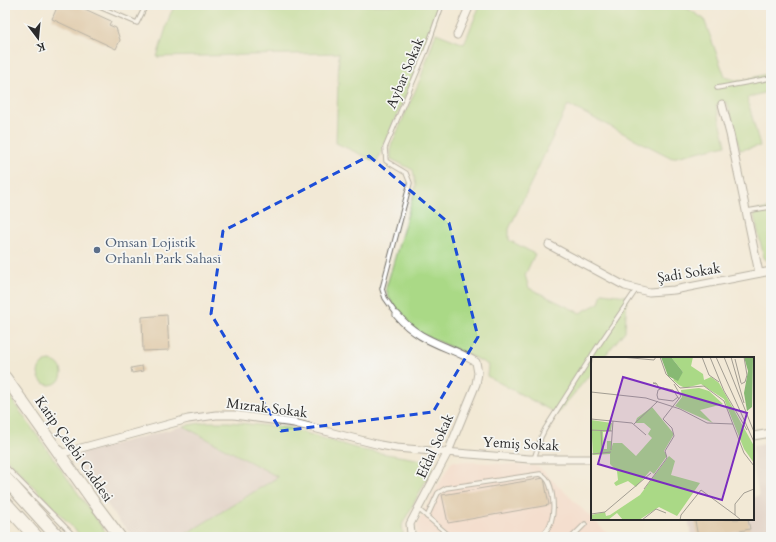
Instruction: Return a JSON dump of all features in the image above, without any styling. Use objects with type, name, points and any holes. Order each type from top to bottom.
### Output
[{"type":"highway","points":[[5,478],[58,537]]},
{"type":"highway","points":[[5,503],[36,537]]},
{"type":"main road","name":"Katip Çelebi Caddesi","points":[[5,377],[120,537]]},
{"type":"street","points":[[457,35],[470,5]]},
{"type":"street","points":[[722,104],[730,134],[760,274]]},
{"type":"street","name":"Şadi Sokak","points":[[549,245],[625,286],[636,290],[649,292],[674,290],[771,271]]},
{"type":"street","name":"Efdal Sokak","points":[[397,315],[409,328],[425,338],[476,362],[478,373],[476,384],[448,452],[410,524],[411,534],[414,537]]},
{"type":"street","name":"Mızrak Sokak","points":[[59,454],[188,419],[216,415],[234,415],[283,421],[310,426],[380,445],[448,452]]},
{"type":"street","points":[[754,436],[771,433]]},
{"type":"street","name":"Yemiş Sokak","points":[[448,452],[534,459],[591,459]]},
{"type":"lane","points":[[95,5],[137,23],[146,5]]},
{"type":"lane","name":"Aybar Sokak","points":[[397,315],[385,298],[382,289],[410,183],[406,173],[386,161],[385,148],[424,56],[442,5]]},
{"type":"lane","points":[[717,88],[771,78]]},
{"type":"lane","points":[[746,211],[771,206]]},
{"type":"lane","points":[[534,459],[545,429],[636,290]]},
{"type":"lane","points":[[5,466],[75,537]]},
{"type":"lane","points":[[427,517],[438,493],[446,488],[540,474],[545,476],[548,480],[553,505],[551,522],[541,537]]},
{"type":"lane","points":[[418,509],[451,537]]},
{"type":"lane","points":[[572,537],[585,524]]},
{"type":"highlighted area","points":[[369,156],[449,223],[478,337],[433,412],[281,431],[211,314],[223,231]]},
{"type":"shaded area","points":[[183,426],[279,477],[181,537],[134,537],[120,522],[74,459],[77,454]]},
{"type":"shaded area","points":[[771,443],[771,537],[692,537],[688,520],[754,520],[754,497],[759,496],[754,472],[754,446]]},
{"type":"shaded area","points":[[454,461],[538,466],[591,518],[591,520],[594,520],[611,537],[421,537],[417,535],[416,526],[450,464]]},
{"type":"green space","points":[[175,5],[438,5],[425,50],[377,162],[336,143],[339,53],[157,57],[170,15]]},
{"type":"green space","points":[[480,5],[682,5],[704,19],[725,77],[739,81],[771,73],[771,107],[766,92],[747,98],[760,146],[740,150],[727,102],[716,105],[726,145],[672,158],[568,105],[509,229],[509,240],[535,254],[525,275],[529,288],[580,313],[599,303],[602,293],[627,296],[625,331],[604,357],[591,357],[591,373],[557,414],[487,376],[488,365],[418,332],[402,317],[389,298],[386,288],[416,186],[413,170],[391,159],[391,146],[420,80],[436,33],[464,44]]},
{"type":"green space","points":[[771,208],[771,261],[769,262],[764,258],[753,211]]},
{"type":"green space","points":[[50,361],[55,362],[61,368],[61,378],[55,384],[50,385],[45,384],[39,378],[38,373],[39,368],[45,362]]},
{"type":"green space","points":[[5,390],[109,537],[82,537],[5,457]]},
{"type":"green space","points":[[206,422],[229,422],[289,428],[362,450],[429,461],[433,465],[402,525],[404,537],[181,537],[278,477],[183,426]]},
{"type":"building","points":[[58,5],[76,5],[111,21],[109,25],[116,28],[120,40],[116,49],[52,19]]},
{"type":"building","points":[[167,315],[169,350],[143,351],[142,317]]},
{"type":"building","points":[[142,366],[143,371],[132,373],[131,368]]},
{"type":"building","points":[[544,478],[549,505],[448,523],[442,495]]},
{"type":"building","points":[[748,520],[750,529],[710,537],[698,537],[695,521]]},
{"type":"place","name":"Omsan Lojistik Orhanlı Park Sahası","points":[[97,250]]}]
